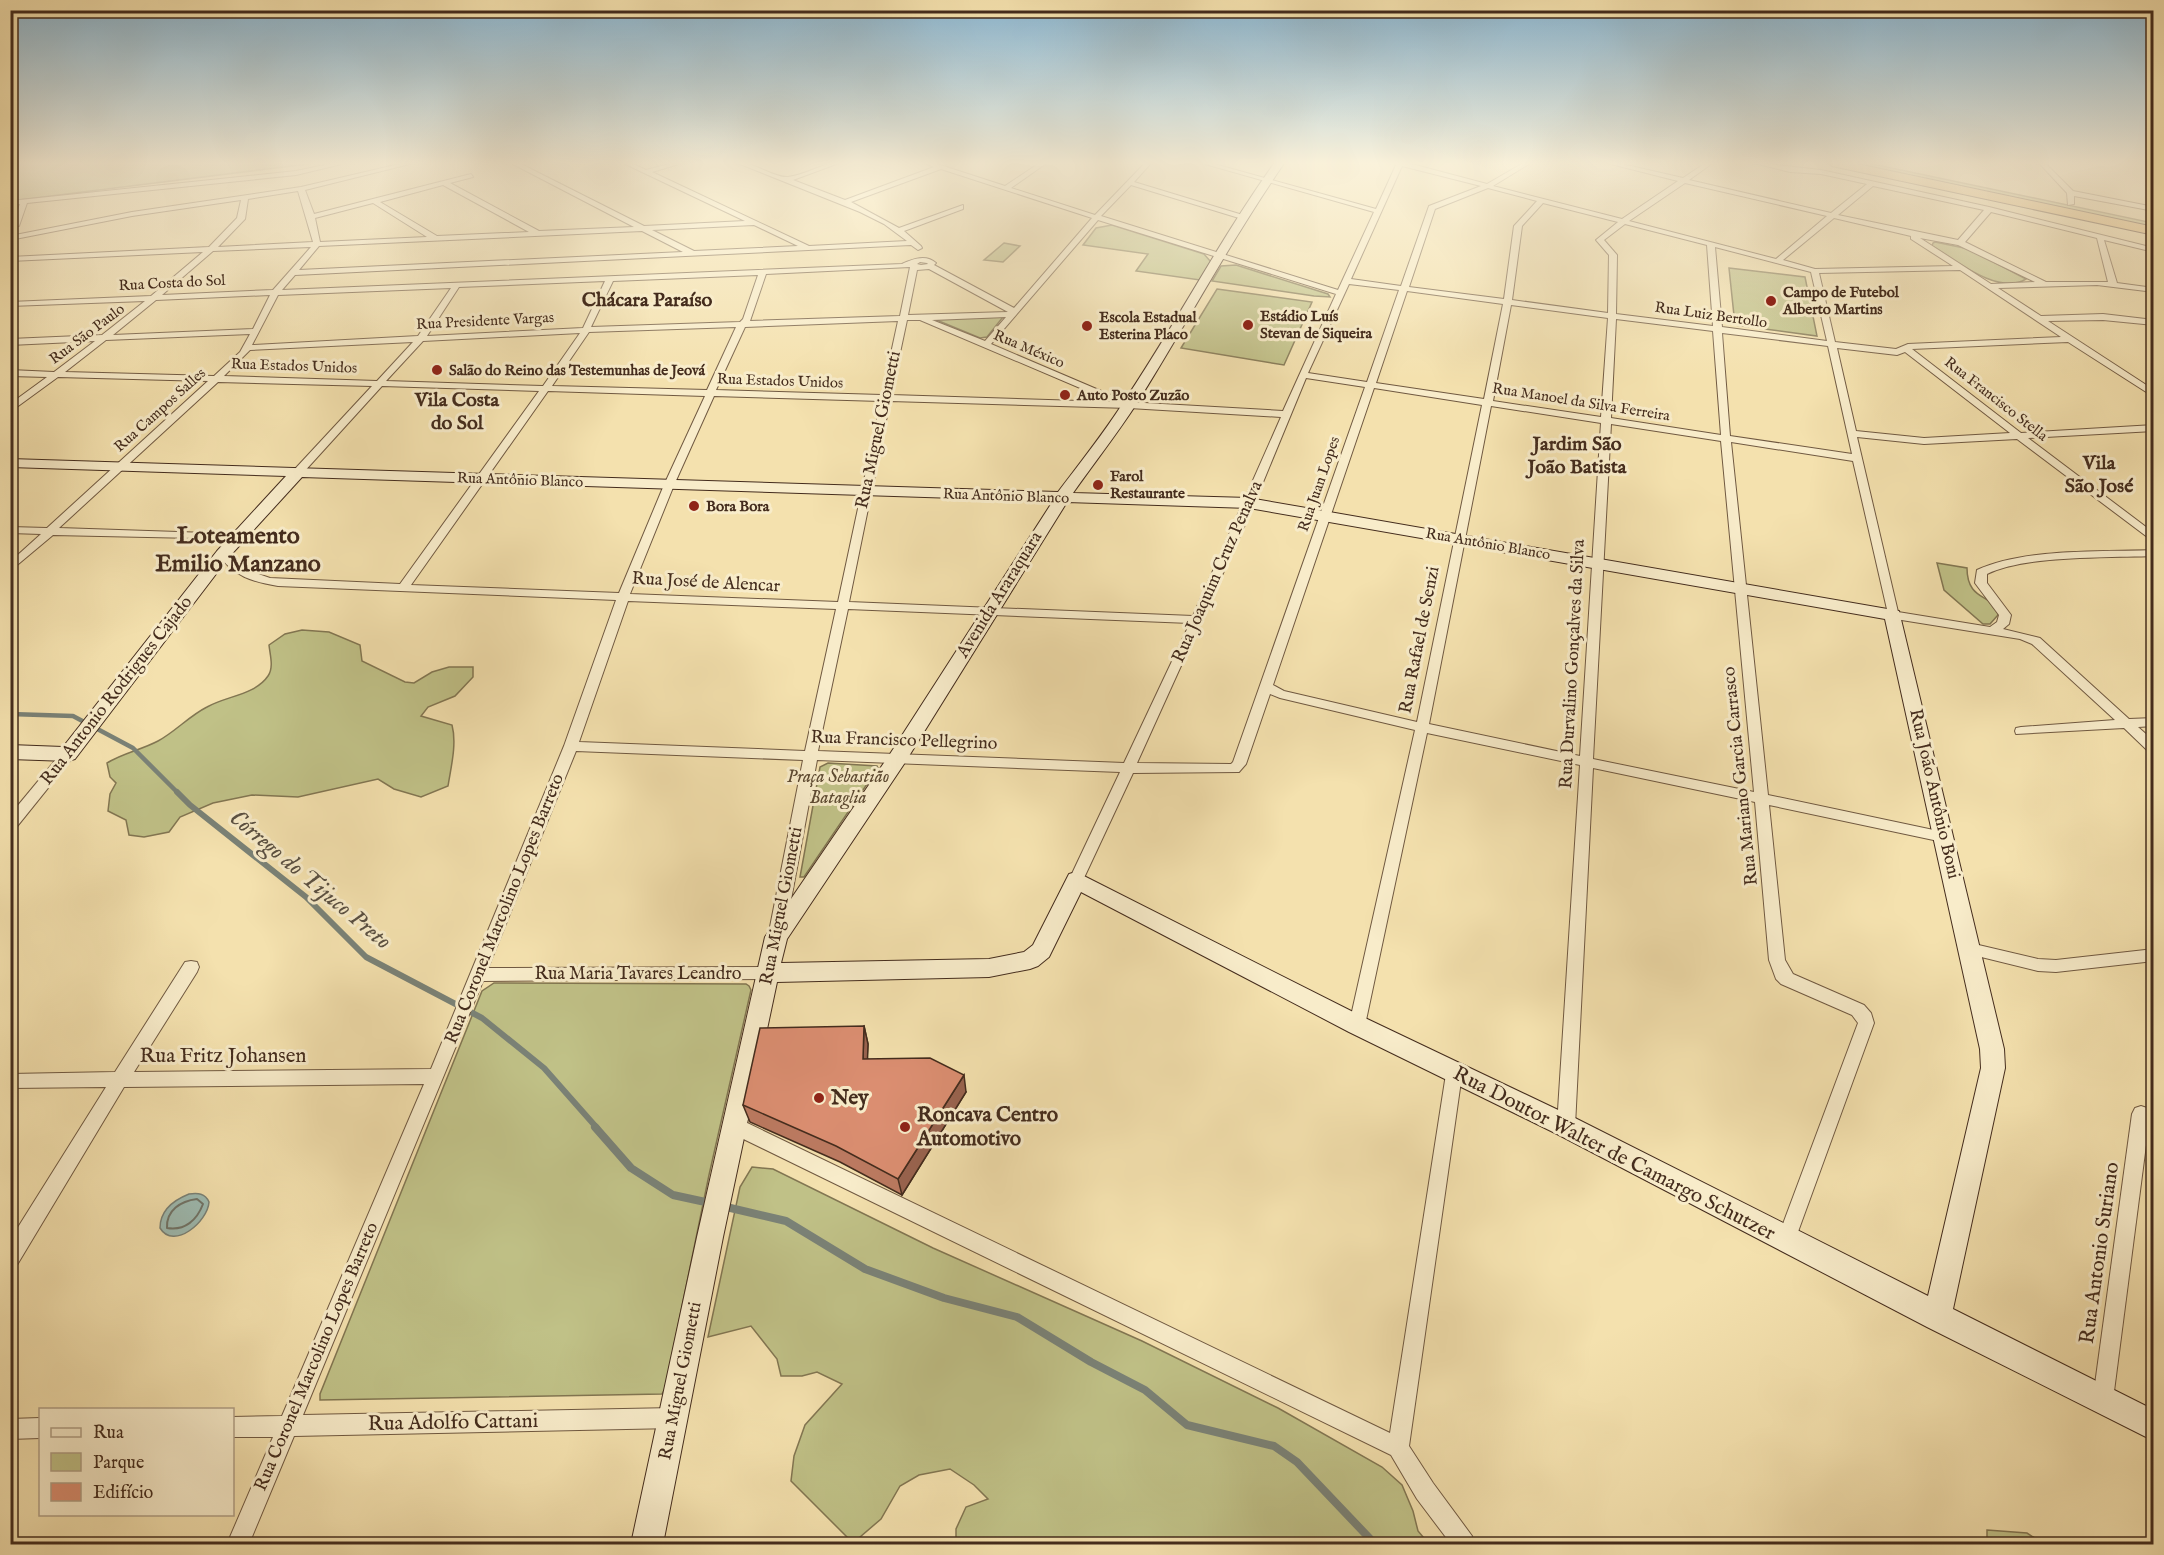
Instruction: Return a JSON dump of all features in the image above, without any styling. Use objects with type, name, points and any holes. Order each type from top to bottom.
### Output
[{"type":"street","points":[[10,238],[28,235]]},
{"type":"street","name":"Rua São Paulo","points":[[10,409],[156,297],[225,235]]},
{"type":"street","points":[[315,235],[317,244]]},
{"type":"street","points":[[429,235],[436,239]]},
{"type":"street","points":[[10,259],[527,235]]},
{"type":"street","points":[[656,235],[693,254]]},
{"type":"street","points":[[780,235],[808,248]]},
{"type":"street","points":[[905,235],[928,263],[1014,313]]},
{"type":"street","points":[[986,345],[1082,235]]},
{"type":"street","points":[[1149,235],[1341,293]]},
{"type":"street","name":"Avenida Araraquara","points":[[776,937],[897,759],[1062,498],[1129,405],[1232,235]]},
{"type":"street","name":"Rua Joaquim Cruz Penalva","points":[[1014,965],[1030,960],[1041,951],[1076,880],[1197,620],[1302,375],[1367,235]]},
{"type":"street","name":"Rua Juan Lopes","points":[[1234,769],[1239,764],[1423,235]]},
{"type":"street","name":"Rua Rafael de Senzi","points":[[1357,1025],[1421,727],[1508,301],[1517,235]]},
{"type":"street","name":"Rua Durvalino Gonçalves da Silva","points":[[1566,1126],[1612,315],[1613,255],[1600,240],[1607,235]]},
{"type":"street","points":[[1678,235],[1815,271],[1960,268]]},
{"type":"street","points":[[1779,260],[1808,235]]},
{"type":"street","points":[[1909,235],[2154,394]]},
{"type":"street","points":[[1915,235],[1960,243],[2043,283]]},
{"type":"street","points":[[1960,243],[1967,235]]},
{"type":"street","points":[[2084,235],[2154,250]]},
{"type":"street","points":[[2100,239],[2113,284]]},
{"type":"street","name":"Rua Mariano Garcia Carrasco","points":[[1711,243],[1726,439],[1760,798],[1779,969],[1787,979],[1858,1010],[1866,1023],[1786,1240]]},
{"type":"street","name":"Rua Campos Salles","points":[[10,568],[217,378],[246,348],[276,292],[317,244]]},
{"type":"street","points":[[292,273],[808,248],[916,246]]},
{"type":"street","name":"Rua Miguel Giometti","points":[[647,1545],[725,1166],[769,973],[811,755],[916,246]]},
{"type":"street","name":"Rua Costa do Sol","points":[[10,304],[928,263]]},
{"type":"street","name":"Rua Coronel Marcolino Lopes Barreto","points":[[238,1545],[440,1068],[571,746],[623,597],[669,485],[742,324],[747,320],[763,271]]},
{"type":"street","name":"Rua João Antônio Boni","points":[[1815,271],[1992,1049],[1992,1068],[1937,1317]]},
{"type":"street","points":[[403,588],[587,330],[611,277]]},
{"type":"street","name":"Rua Luiz Bertollo","points":[[1347,281],[1897,352],[1905,348],[2070,339]]},
{"type":"street","points":[[1988,286],[2043,283],[2113,284],[2154,291]]},
{"type":"street","name":"Rua Antonio Rodrigues Cajado","points":[[10,825],[71,751],[223,554],[421,338],[457,284]]},
{"type":"street","name":"Rua Presidente Vargas","points":[[246,348],[587,330],[1014,313]]},
{"type":"street","name":"Rua México","points":[[917,317],[1129,405]]},
{"type":"street","points":[[2040,319],[2103,317],[2154,323]]},
{"type":"street","points":[[10,342],[255,331]]},
{"type":"street","name":"Rua Francisco Stella","points":[[1905,348],[2154,539]]},
{"type":"street","name":"Rua Estados Unidos","points":[[10,373],[1129,405],[1286,414]]},
{"type":"street","name":"Rua Manoel da Silva Ferreira","points":[[1302,375],[1856,458]]},
{"type":"street","points":[[1851,433],[1924,441],[2154,428]]},
{"type":"street","name":"Rua Antônio Blanco","points":[[10,463],[1249,503],[1741,590],[2022,636],[2036,641],[2154,749]]},
{"type":"street","points":[[10,530],[238,537]]},
{"type":"street","points":[[1991,632],[2003,624],[2005,615],[1982,583],[1981,572],[1986,567],[2015,562],[2154,553]]},
{"type":"street","name":"Rua José de Alencar","points":[[223,554],[234,569],[260,580],[278,583],[1197,620]]},
{"type":"street","points":[[1265,686],[1280,694],[1421,727],[1943,837]]},
{"type":"street","points":[[2021,731],[2154,722]]},
{"type":"street","name":"Rua Francisco Pellegrino","points":[[571,746],[1130,768],[1226,771],[1234,769]]},
{"type":"street","points":[[10,752],[71,751]]},
{"type":"street","name":"Rua Doutor Walter de Camargo Schutzer","points":[[1076,880],[1357,1025],[1454,1074],[1566,1126],[2154,1426]]},
{"type":"street","points":[[1970,949],[2038,965],[2056,966],[2154,955]]},
{"type":"street","name":"Rua Maria Tavares Leandro","points":[[475,980],[989,968],[1014,965]]},
{"type":"street","points":[[10,1258],[191,967]]},
{"type":"street","name":"Rua Fritz Johansen","points":[[10,1082],[440,1068]]},
{"type":"street","points":[[1398,1448],[1454,1074]]},
{"type":"street","name":"Rua Antonio Suriano","points":[[2103,1399],[2141,1114]]},
{"type":"street","points":[[735,1126],[1398,1448],[1425,1491],[1464,1545]]},
{"type":"street","name":"Rua Adolfo Cattani","points":[[234,1427],[674,1418]]},
{"type":"street","points":[[10,1429],[39,1428]]},
{"type":"green space","points":[[1091,235],[1142,235],[1204,254],[1211,262],[1200,280],[1136,271],[1148,254],[1083,245]]},
{"type":"green space","points":[[1935,242],[1969,249],[2026,279],[2015,283],[1990,280],[1932,246]]},
{"type":"green space","points":[[1004,243],[1020,246],[1003,262],[984,260]]},
{"type":"green space","points":[[1236,265],[1328,294],[1330,297],[1212,281],[1221,266]]},
{"type":"green space","name":"Campo de Futebol Alberto Martins","points":[[1729,268],[1805,277],[1817,336],[1735,325]]},
{"type":"green space","name":"Estádio Luís Stevan de Siqueira","points":[[1217,289],[1312,302],[1284,365],[1181,348]]},
{"type":"green space","points":[[1003,317],[987,337],[980,338],[934,319]]},
{"type":"green space","points":[[1937,563],[1967,568],[1971,587],[1996,608],[1998,615],[1990,624],[1983,624],[1944,590]]},
{"type":"green space","points":[[302,630],[329,632],[360,645],[362,661],[405,682],[414,683],[432,672],[449,667],[473,667],[473,677],[455,696],[428,707],[421,716],[452,725],[454,748],[448,786],[421,797],[394,789],[378,779],[298,797],[252,795],[213,803],[180,817],[169,832],[144,837],[129,835],[126,820],[108,811],[110,794],[116,783],[110,777],[107,763],[158,741],[207,707],[256,687],[268,676],[271,669],[269,645],[285,634]]},
{"type":"green space","name":"Praça Sebastião Bataglia","points":[[828,763],[877,766],[878,768],[804,877],[800,877],[820,767]]},
{"type":"green space","points":[[494,983],[746,984],[751,990],[709,1175],[665,1389],[662,1394],[320,1400],[320,1394],[482,991]]},
{"type":"green space","points":[[752,1167],[773,1169],[933,1248],[1142,1341],[1278,1408],[1382,1467],[1402,1485],[1413,1511],[1418,1531],[1429,1544],[956,1544],[956,1529],[966,1507],[988,1499],[974,1485],[950,1469],[919,1475],[900,1486],[881,1519],[853,1543],[791,1481],[794,1456],[805,1425],[842,1384],[817,1372],[802,1376],[781,1376],[777,1359],[751,1326],[708,1337],[740,1187]]},
{"type":"green space","points":[[1987,1530],[2027,1533],[2044,1544],[1987,1544]]},
{"type":"water","points":[[189,1194],[201,1194],[209,1202],[203,1217],[197,1225],[181,1235],[166,1234],[160,1228],[162,1216],[173,1203]]},
{"type":"building","points":[[864,1026],[863,1059],[930,1058],[964,1075],[898,1179],[836,1146],[743,1105],[760,1028]]},
{"type":"waterway","name":"Córrego do Tijuco Preto","points":[[10,714],[73,716],[133,748],[190,805],[306,897],[366,957],[482,1018],[544,1068],[597,1128]]},
{"type":"waterway","name":"Córrego do Tijuco Preto","points":[[595,1127],[631,1168],[673,1195],[710,1203]]},
{"type":"waterway","name":"Córrego do Tijuco Preto","points":[[722,1206],[786,1221],[865,1269],[944,1298],[1017,1317],[1091,1362],[1145,1390],[1187,1425],[1274,1446],[1297,1462],[1375,1544]]},
{"type":"place","name":"Campo de Futebol Alberto Martins","points":[[1771,301]]},
{"type":"place","name":"Estádio Luís Stevan de Siqueira","points":[[1248,325]]},
{"type":"place","name":"Escola Estadual Esterina Placo","points":[[1087,326]]},
{"type":"place","name":"Salão do Reino das Testemunhas de Jeová","points":[[437,370]]},
{"type":"place","name":"Auto Posto Zuzão","points":[[1065,395]]},
{"type":"place","name":"Farol Restaurante","points":[[1098,485]]},
{"type":"place","name":"Bora Bora","points":[[694,506]]},
{"type":"place","name":"Ney","points":[[819,1098]]},
{"type":"place","name":"Roncava Centro Automotivo","points":[[905,1127]]},
{"type":"district","name":"Chácara Paraíso","points":[[647,300]]},
{"type":"district","name":"Vila Costa do Sol","points":[[457,412]]},
{"type":"district","name":"Jardim São João Batista","points":[[1577,456]]},
{"type":"district","name":"Vila São José","points":[[2099,474]]},
{"type":"district","name":"Loteamento Emilio Manzano","points":[[238,550]]}]
